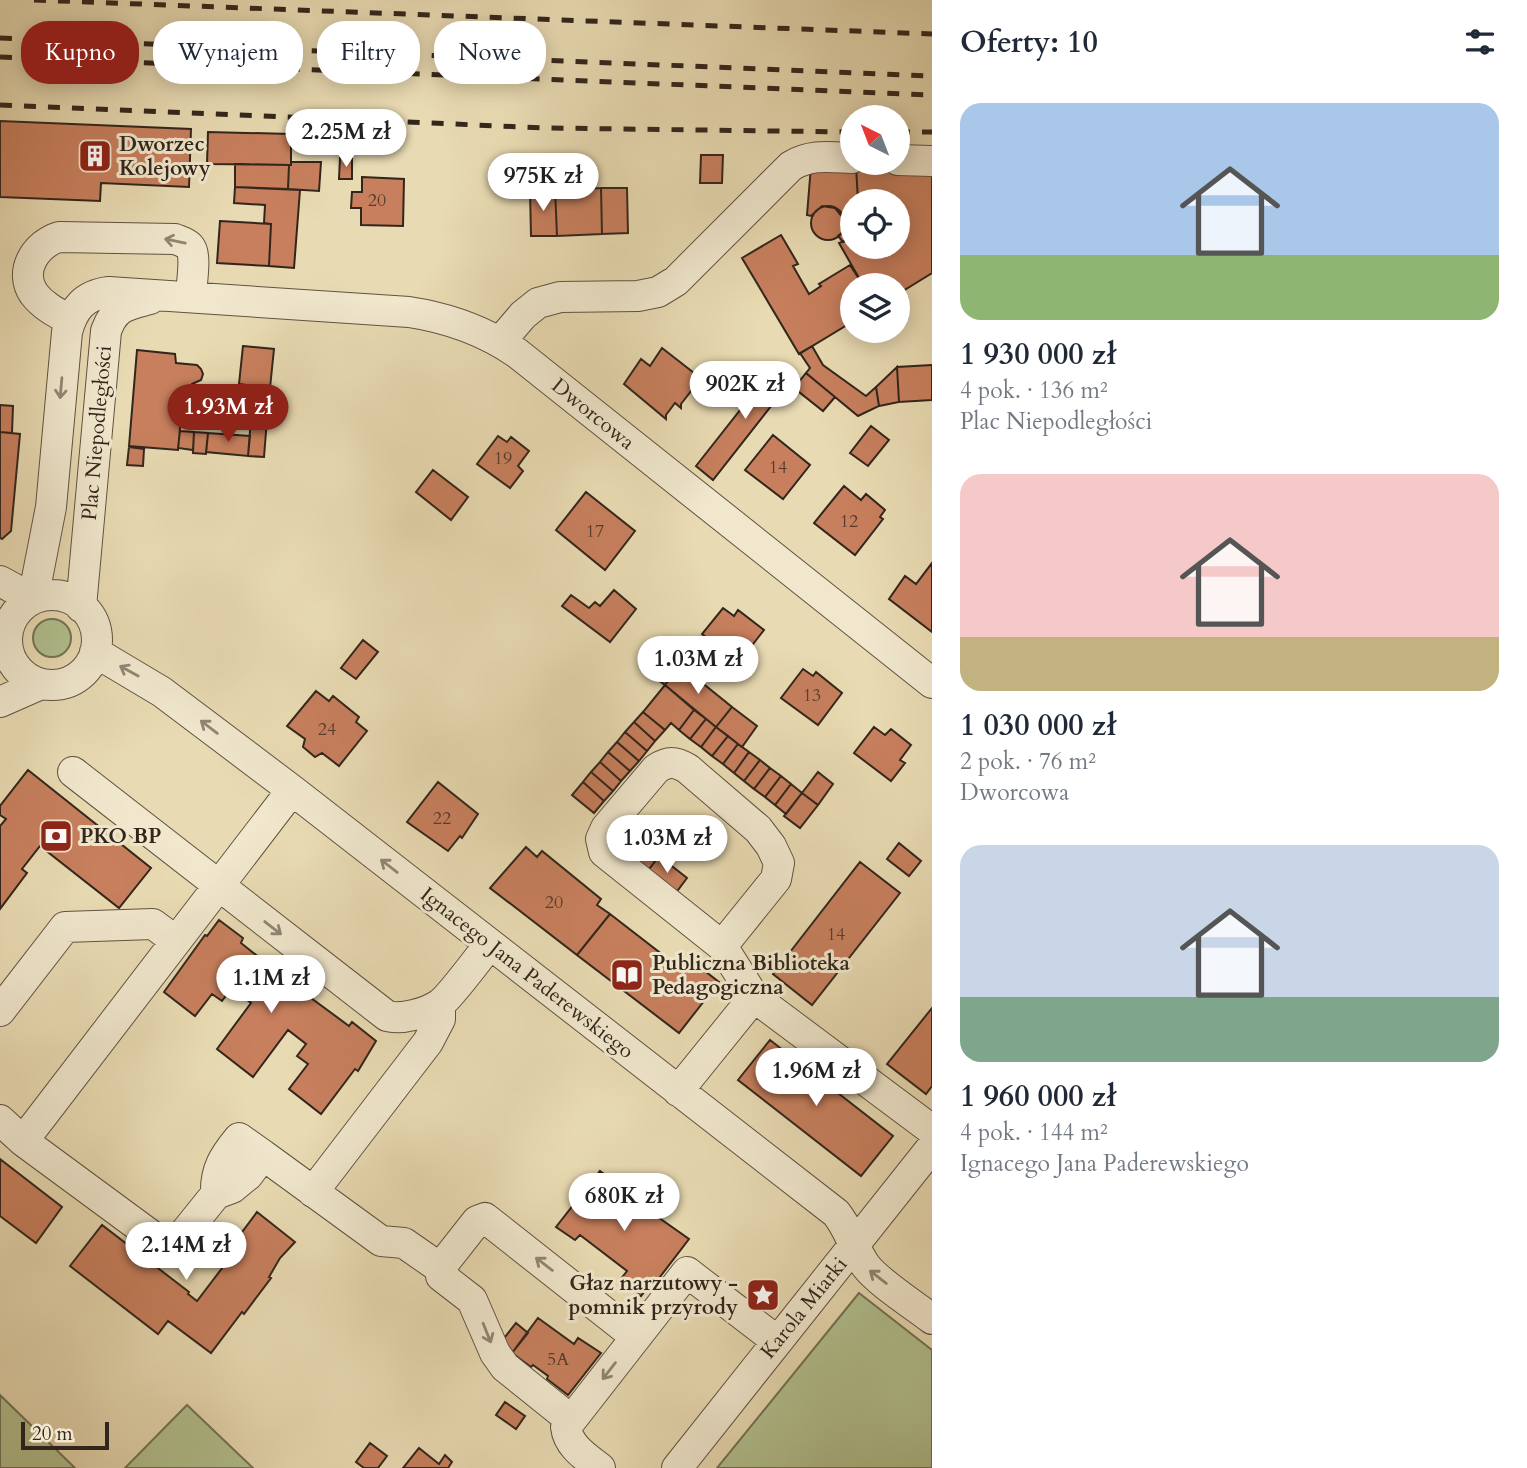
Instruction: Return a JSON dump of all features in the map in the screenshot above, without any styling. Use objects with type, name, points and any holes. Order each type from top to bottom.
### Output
[{"type":"street","points":[[500,342],[523,315],[538,303],[561,297],[638,296],[658,292],[676,281],[791,166],[804,159],[819,156],[840,157]]},
{"type":"street","points":[[910,161],[932,162]]},
{"type":"street","points":[[60,237],[175,239],[190,246],[194,254],[177,296],[98,294],[86,299],[75,309],[70,320],[49,308],[34,293],[29,264],[44,244],[60,237]]},
{"type":"street","name":"Dworcowa","points":[[177,296],[409,312],[456,321],[500,342],[932,683]]},
{"type":"street","name":"Plac Niepodległości","points":[[81,607],[106,331],[117,311],[127,304],[177,296]]},
{"type":"street","name":"Plac Niepodległości","points":[[33,599],[51,507],[65,344],[70,320]]},
{"type":"street","points":[[0,581],[33,599]]},
{"type":"street","points":[[58,596],[81,607],[90,616],[95,628],[95,652],[91,663],[75,679],[52,685],[41,684],[20,673],[4,640],[14,616],[33,599],[58,596]]},
{"type":"street","name":"Ignacego Jana Paderewskiego","points":[[95,652],[162,692],[292,790],[836,1213],[848,1227],[860,1258],[869,1270],[932,1319]]},
{"type":"street","points":[[0,702],[41,684]]},
{"type":"street","points":[[722,946],[776,879],[779,863],[771,846],[758,829],[688,769],[678,763],[666,762],[656,769],[606,828],[601,839],[604,852],[722,946],[754,997],[932,1130]]},
{"type":"street","points":[[73,772],[387,1016],[398,1019],[408,1017],[440,1004],[490,944]]},
{"type":"street","points":[[23,1141],[292,790]]},
{"type":"street","points":[[0,1011],[65,927],[153,924],[176,941]]},
{"type":"street","points":[[678,1091],[754,997]]},
{"type":"street","points":[[313,1192],[428,1042],[440,1019],[440,1004]]},
{"type":"street","points":[[0,1120],[23,1141],[171,1250],[216,1194],[232,1188],[263,1155],[380,1241],[404,1243],[440,1268]]},
{"type":"street","name":"Karola Miarki","points":[[677,1468],[932,1147]]},
{"type":"street","points":[[571,1420],[505,1367],[495,1353],[477,1307],[441,1276],[440,1268],[477,1221],[485,1219],[636,1337]]},
{"type":"street","points":[[600,1468],[579,1452],[567,1436],[566,1427],[687,1272],[777,1341]]},
{"type":"green space","points":[[52,619],[65,625],[71,638],[65,651],[52,657],[39,651],[33,638],[39,625]]},
{"type":"green space","points":[[859,1293],[932,1350],[932,1468],[717,1468]]},
{"type":"green space","points":[[0,1395],[75,1468],[0,1468]]},
{"type":"green space","points":[[187,1405],[253,1468],[125,1468]]},
{"type":"building","name":"Dworzec Kolejowy","points":[[0,121],[191,129],[189,187],[101,183],[100,201],[0,197]]},
{"type":"building","points":[[208,132],[291,134],[291,165],[207,164]]},
{"type":"building","points":[[701,155],[723,155],[722,183],[700,183]]},
{"type":"building","points":[[340,158],[352,158],[352,179],[339,179]]},
{"type":"building","points":[[291,162],[321,162],[319,191],[288,189]]},
{"type":"building","points":[[235,164],[289,165],[288,189],[235,187]]},
{"type":"building","points":[[811,166],[840,166],[840,175],[857,175],[857,189],[840,189],[840,214],[835,208],[822,206],[811,216],[807,215]]},
{"type":"building","points":[[910,168],[932,169],[932,273],[910,287],[910,273],[856,273],[848,259],[910,259],[910,189],[857,189],[857,175],[910,175]]},
{"type":"building","points":[[362,177],[404,179],[403,226],[361,225],[361,208],[351,208],[352,192],[362,192]]},
{"type":"building","points":[[235,187],[300,190],[294,268],[269,266],[271,224],[264,223],[265,205],[234,203]]},
{"type":"building","points":[[601,188],[627,188],[628,233],[602,234]]},
{"type":"building","points":[[601,188],[602,234],[557,236],[555,189]]},
{"type":"building","points":[[555,189],[557,236],[531,236],[530,190]]},
{"type":"building","points":[[828,206],[840,211],[840,235],[828,240],[816,235],[811,223],[816,211]]},
{"type":"building","points":[[220,221],[271,224],[269,266],[217,263]]},
{"type":"building","points":[[781,235],[798,264],[793,266],[809,294],[821,286],[819,284],[850,265],[855,273],[840,273],[840,329],[799,354],[742,258]]},
{"type":"building","points":[[243,346],[274,349],[270,388],[239,384]]},
{"type":"building","points":[[812,346],[823,365],[866,396],[876,387],[879,406],[858,416],[806,373],[810,368],[800,353]]},
{"type":"building","points":[[662,348],[703,380],[699,381],[681,404],[681,408],[675,403],[666,419],[624,384],[641,359],[650,366]]},
{"type":"building","points":[[137,350],[175,354],[176,363],[197,365],[201,369],[201,380],[192,384],[190,406],[182,407],[178,450],[129,446]]},
{"type":"building","points":[[777,363],[794,377],[713,480],[696,466]]},
{"type":"building","points":[[932,365],[932,400],[899,402],[897,367]]},
{"type":"building","points":[[897,367],[899,402],[879,406],[876,387]]},
{"type":"building","points":[[806,373],[835,397],[823,411],[794,388]]},
{"type":"building","points":[[0,405],[13,406],[12,433],[0,432]]},
{"type":"building","points":[[251,418],[267,419],[264,457],[248,456]]},
{"type":"building","points":[[871,426],[889,440],[868,466],[850,453]]},
{"type":"building","points":[[180,431],[194,432],[193,450],[178,448]]},
{"type":"building","points":[[0,432],[20,434],[11,531],[2,539],[0,538]]},
{"type":"building","points":[[194,432],[208,433],[206,454],[193,453]]},
{"type":"building","points":[[208,433],[250,436],[248,456],[206,452]]},
{"type":"building","points":[[773,435],[810,465],[783,499],[745,470]]},
{"type":"building","points":[[498,436],[507,442],[511,437],[529,451],[518,466],[523,471],[510,488],[477,464]]},
{"type":"building","points":[[129,447],[144,449],[143,466],[127,465]]},
{"type":"building","points":[[433,470],[468,497],[451,520],[416,492]]},
{"type":"building","points":[[844,486],[861,500],[866,494],[885,510],[880,517],[883,519],[855,555],[814,523]]},
{"type":"building","points":[[586,492],[635,531],[605,570],[556,530]]},
{"type":"building","points":[[932,563],[932,632],[889,599],[905,576],[916,584]]},
{"type":"building","points":[[614,590],[636,609],[610,642],[562,606],[571,595],[589,608],[595,602],[600,606]]},
{"type":"building","points":[[723,608],[734,616],[738,610],[764,630],[739,662],[702,634]]},
{"type":"building","points":[[363,640],[378,652],[356,679],[341,668]]},
{"type":"building","points":[[657,647],[680,665],[665,685],[641,667]]},
{"type":"building","points":[[680,665],[732,707],[716,727],[665,685]]},
{"type":"building","points":[[803,669],[813,676],[816,672],[842,693],[818,725],[781,698]]},
{"type":"building","points":[[665,685],[694,710],[679,730],[671,723],[665,730],[643,712]]},
{"type":"building","points":[[316,691],[329,701],[333,696],[359,717],[356,722],[367,731],[339,766],[322,753],[315,757],[303,747],[305,739],[287,726]]},
{"type":"building","points":[[732,707],[757,726],[742,747],[716,727]]},
{"type":"building","points":[[694,710],[706,719],[690,739],[679,730]]},
{"type":"building","points":[[643,712],[665,730],[655,741],[634,722]]},
{"type":"building","points":[[706,719],[716,727],[701,747],[690,739]]},
{"type":"building","points":[[634,722],[655,741],[647,751],[625,732]]},
{"type":"building","points":[[716,727],[728,736],[712,756],[701,747]]},
{"type":"building","points":[[874,727],[885,735],[891,729],[911,745],[900,760],[905,763],[891,781],[854,753]]},
{"type":"building","points":[[625,732],[647,751],[639,761],[617,742]]},
{"type":"building","points":[[728,736],[738,744],[723,764],[712,756]]},
{"type":"building","points":[[617,742],[639,761],[630,771],[608,752]]},
{"type":"building","points":[[738,744],[749,752],[734,773],[723,764]]},
{"type":"building","points":[[608,752],[630,771],[621,781],[600,762]]},
{"type":"building","points":[[749,752],[760,760],[744,781],[734,773]]},
{"type":"building","points":[[760,760],[770,768],[754,789],[744,781]]},
{"type":"building","points":[[600,762],[621,781],[613,791],[591,772]]},
{"type":"building","points":[[770,768],[781,776],[765,797],[754,789]]},
{"type":"building","name":"PKO BP","points":[[28,770],[151,868],[119,908],[40,846],[22,869],[27,873],[0,909],[0,826],[6,819],[0,815],[0,806]]},
{"type":"building","points":[[591,772],[613,791],[604,801],[583,782]]},
{"type":"building","points":[[818,772],[833,784],[818,805],[802,793]]},
{"type":"building","points":[[781,776],[791,784],[775,805],[765,797]]},
{"type":"building","points":[[438,782],[478,814],[462,838],[460,836],[448,851],[407,822]]},
{"type":"building","points":[[583,782],[604,801],[594,813],[572,795]]},
{"type":"building","points":[[791,784],[802,793],[786,814],[775,805]]},
{"type":"building","points":[[802,793],[818,805],[800,828],[784,816]]},
{"type":"building","points":[[638,833],[662,852],[647,872],[622,853]]},
{"type":"building","points":[[899,843],[921,861],[909,876],[887,859]]},
{"type":"building","points":[[526,847],[537,857],[542,851],[601,899],[597,905],[610,914],[577,955],[490,888]]},
{"type":"building","points":[[659,856],[687,878],[675,894],[647,872]]},
{"type":"building","points":[[860,862],[900,893],[812,1005],[773,974]]},
{"type":"building","points":[[610,914],[685,972],[693,962],[719,982],[679,1033],[577,955]]},
{"type":"building","points":[[219,920],[243,938],[241,943],[281,975],[288,966],[313,986],[307,995],[349,1026],[352,1022],[376,1041],[358,1071],[355,1069],[321,1114],[289,1089],[308,1064],[297,1056],[306,1044],[288,1030],[253,1077],[217,1049],[251,1003],[232,988],[222,1001],[212,994],[195,1016],[164,992]]},
{"type":"building","points":[[932,1008],[932,1086],[926,1094],[887,1064]]},
{"type":"building","points":[[770,1040],[893,1136],[861,1176],[738,1080]]},
{"type":"building","points":[[0,1159],[62,1207],[36,1243],[0,1216]]},
{"type":"building","points":[[600,1171],[622,1187],[618,1189],[689,1239],[650,1290],[648,1287],[641,1296],[620,1280],[627,1271],[580,1235],[575,1240],[556,1227]]},
{"type":"building","points":[[257,1212],[295,1242],[280,1258],[269,1277],[271,1278],[244,1314],[242,1312],[211,1353],[168,1321],[158,1334],[70,1266],[102,1225],[197,1301],[229,1259],[225,1255]]},
{"type":"building","points":[[538,1318],[574,1344],[578,1338],[601,1353],[568,1395],[547,1379],[548,1376],[512,1353]]},
{"type":"building","points":[[516,1323],[528,1333],[512,1353],[501,1342]]},
{"type":"building","points":[[505,1402],[525,1416],[516,1429],[496,1415]]},
{"type":"building","points":[[370,1443],[387,1456],[378,1468],[364,1468],[356,1462]]},
{"type":"building","points":[[419,1448],[439,1464],[445,1455],[452,1462],[448,1468],[403,1468]]},
{"type":"railway","points":[[34,0],[932,34]]},
{"type":"railway","points":[[0,38],[932,76]]},
{"type":"railway","points":[[0,57],[932,95]]},
{"type":"railway","points":[[0,105],[548,128],[840,132]]},
{"type":"railway","points":[[910,132],[932,132]]},
{"type":"place","name":"Dworzec Kolejowy","points":[[95,156]]},
{"type":"place","name":"PKO BP","points":[[56,836]]},
{"type":"place","name":"Publiczna Biblioteka Pedagogiczna","points":[[627,975]]},
{"type":"place","name":"Głaz narzutowy - pomnik przyrody","points":[[763,1295]]}]
